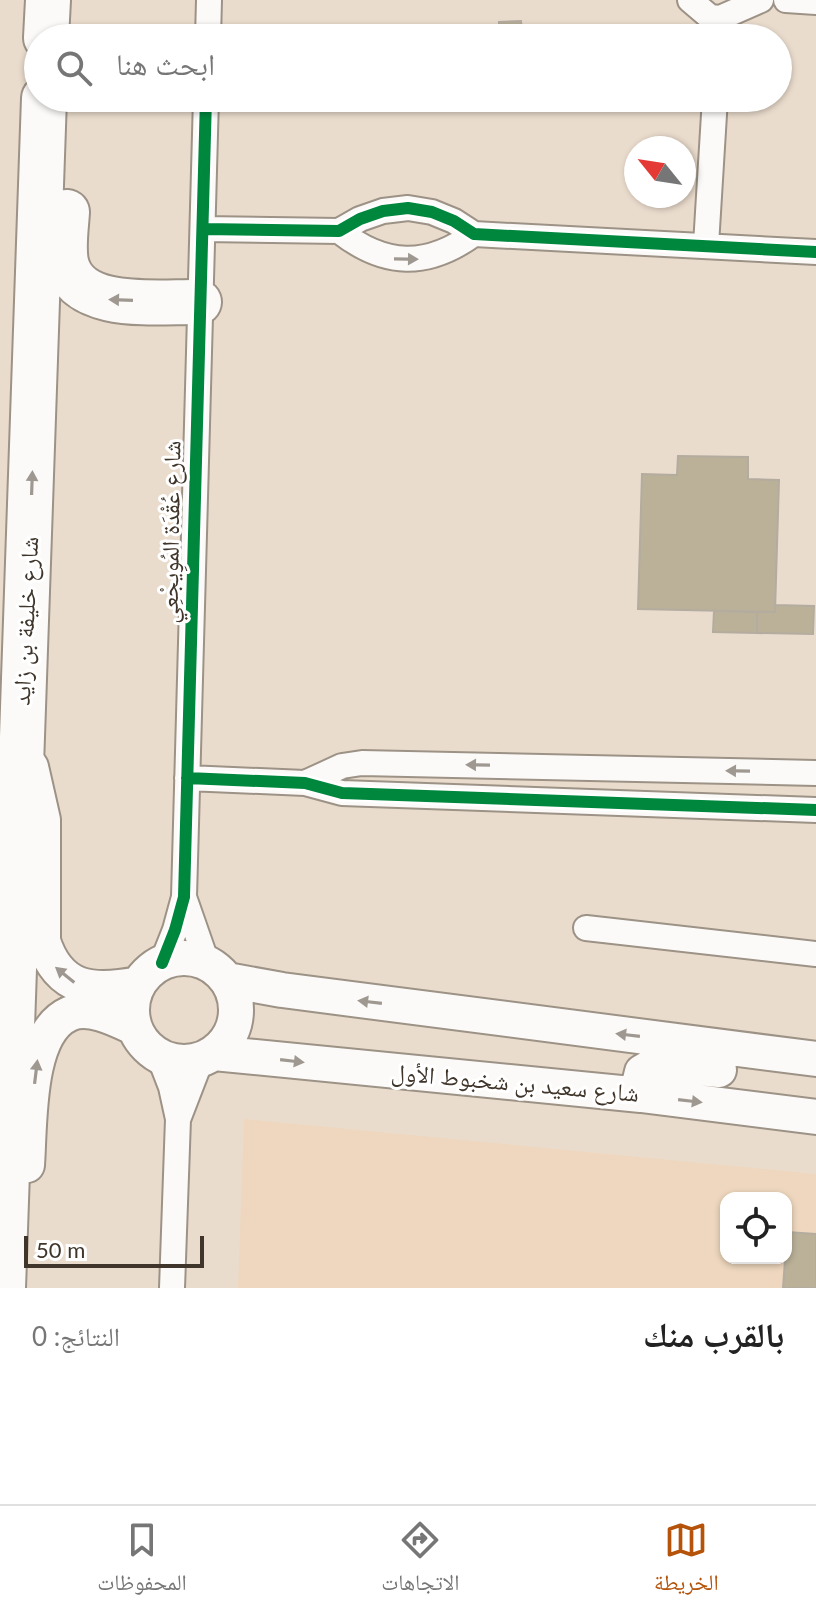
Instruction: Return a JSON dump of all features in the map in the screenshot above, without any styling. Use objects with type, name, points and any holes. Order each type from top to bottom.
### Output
[{"type":"highway","name":"شارع خليفة بن زايد","points":[[3,1288],[44,112]]},
{"type":"highway","points":[[68,112],[66,260],[75,282],[95,297],[106,299],[199,302]]},
{"type":"main road","points":[[20,740],[35,778],[43,820],[43,941],[57,970],[84,987],[100,990],[150,974],[177,958],[192,958],[217,971],[282,990],[816,1060]]},
{"type":"main road","points":[[150,974],[133,999],[135,1028],[144,1044],[172,1062],[208,1057],[228,1038],[236,1019],[236,999],[217,971]]},
{"type":"main road","points":[[11,1288],[23,1226],[36,1067],[43,1040],[62,1018],[84,1012],[101,1014],[135,1028]]},
{"type":"main road","name":"شارع سعيد بن شخبوط الأول","points":[[208,1057],[641,1095],[816,1117]]},
{"type":"main road","points":[[641,1095],[638,1088],[642,1072],[656,1064],[770,1076],[795,1072],[816,1060]]},
{"type":"street","points":[[208,24],[209,0]]},
{"type":"street","points":[[690,0],[716,24]]},
{"type":"street","points":[[725,24],[761,0]]},
{"type":"street","points":[[786,0],[816,2]]},
{"type":"street","name":"شارع عُقْدَة المُوِيجْعِي","points":[[150,974],[175,930],[184,897],[206,112]]},
{"type":"street","points":[[706,245],[714,112]]},
{"type":"street","points":[[203,229],[339,231],[383,211],[408,208],[432,212],[474,234],[816,252]]},
{"type":"street","points":[[339,231],[375,254],[417,260],[447,251],[474,234]]},
{"type":"street","points":[[305,783],[342,766],[362,763],[816,773]]},
{"type":"street","points":[[187,778],[305,783],[342,793],[816,810]]},
{"type":"street","name":"شارع عُقْدَة المُوِيجْعِي","points":[[184,897],[217,971]]},
{"type":"street","points":[[586,928],[816,954]]},
{"type":"street","points":[[159,1056],[171,1087],[178,1119],[172,1288]]},
{"type":"street","points":[[178,1119],[208,1057]]},
{"type":"shaded area","points":[[244,1119],[816,1174],[816,1288],[238,1288]]},
{"type":"building","points":[[521,21],[521,24],[499,24]]},
{"type":"building","points":[[678,456],[748,457],[748,479],[779,480],[775,612],[638,609],[642,474],[677,475]]},
{"type":"building","points":[[775,605],[814,606],[813,634],[757,633],[757,612],[775,612]]},
{"type":"building","points":[[714,611],[757,612],[757,633],[713,632]]},
{"type":"building","points":[[792,1232],[816,1234],[816,1288],[783,1288],[785,1264],[792,1264]]},
{"type":"cycle path","points":[[162,963],[184,897],[206,112]]},
{"type":"cycle path","points":[[203,229],[339,231],[383,211],[408,208],[432,212],[474,234],[816,252]]},
{"type":"cycle path","points":[[187,778],[305,783],[342,793],[816,810]]}]
